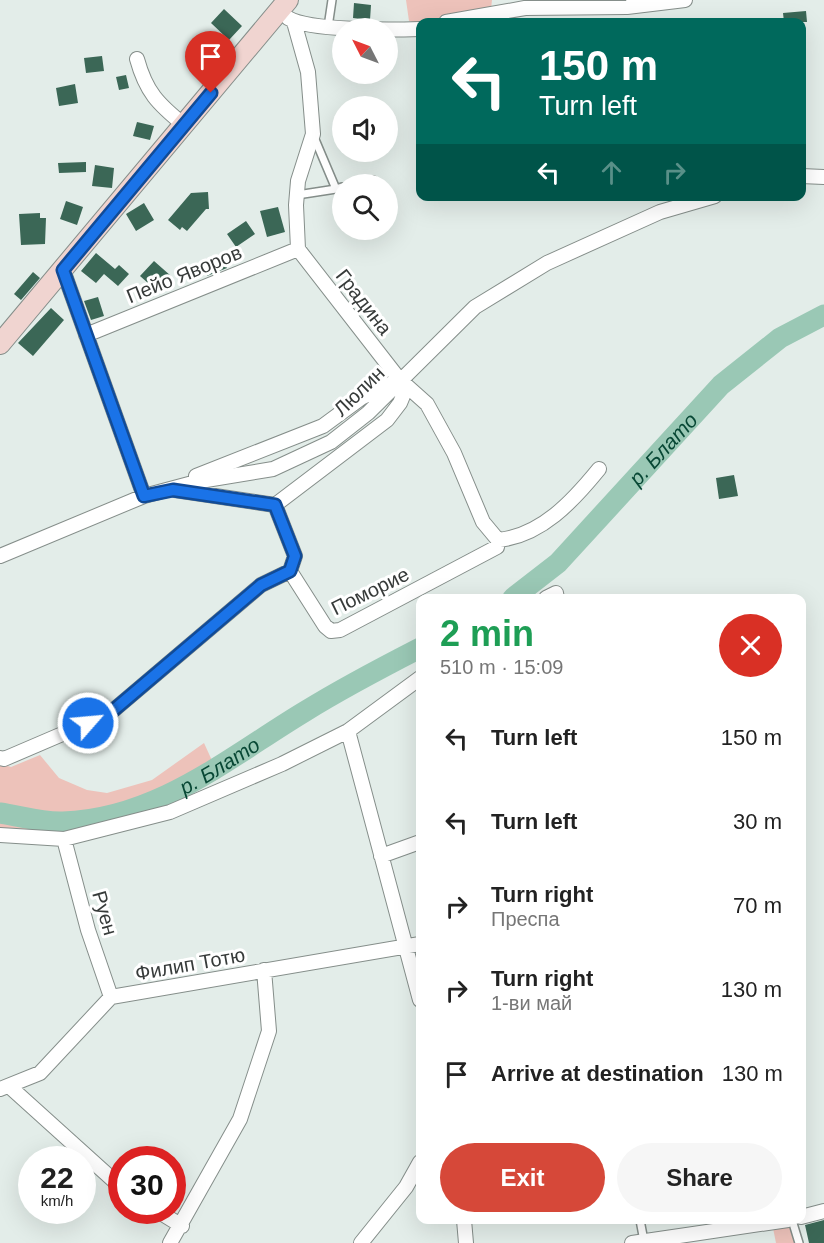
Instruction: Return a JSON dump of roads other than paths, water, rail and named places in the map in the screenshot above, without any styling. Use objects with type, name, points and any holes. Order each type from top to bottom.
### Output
[{"type":"street","points":[[493,18],[525,8],[627,7],[685,0]]},
{"type":"street","points":[[287,12],[328,27],[416,30]]},
{"type":"street","points":[[0,344],[184,125],[287,12]]},
{"type":"street","points":[[287,12],[308,72],[313,134],[298,181],[298,249]]},
{"type":"street","points":[[136,59],[143,82],[158,103],[184,125]]},
{"type":"street","points":[[806,176],[824,177]]},
{"type":"street","name":"Люлин","points":[[0,556],[151,495],[200,482],[273,469],[331,442],[403,383],[475,307],[547,263],[660,212],[698,201]]},
{"type":"street","name":"Пейо Яворов","points":[[86,335],[298,249]]},
{"type":"street","name":"Градина","points":[[298,249],[403,383]]},
{"type":"street","points":[[63,270],[86,335],[151,495],[323,426],[361,398],[403,383]]},
{"type":"street","points":[[173,490],[275,505],[387,420],[400,403],[403,383]]},
{"type":"street","points":[[403,383],[427,404],[454,453],[483,522],[498,540],[515,539],[546,521],[573,501],[599,469]]},
{"type":"street","points":[[0,758],[4,759],[109,714],[261,585],[290,571],[295,556],[275,505]]},
{"type":"street","name":"Поморие","points":[[290,571],[325,626],[331,630],[340,630],[490,551],[497,547],[498,540]]},
{"type":"street","points":[[0,835],[64,839],[170,813],[282,764],[348,731],[416,681]]},
{"type":"street","points":[[348,731],[416,985]]},
{"type":"street","name":"Руен","points":[[64,839],[88,930],[111,998]]},
{"type":"street","points":[[381,856],[416,843]]},
{"type":"street","name":"Филип Тотю","points":[[4,1087],[40,1073],[111,998],[416,945]]},
{"type":"street","points":[[170,1243],[182,1226],[240,1119],[269,1031],[264,970]]},
{"type":"street","points":[[4,1087],[108,1176]]},
{"type":"street","points":[[361,1243],[406,1187],[416,1169]]},
{"type":"street","points":[[806,1216],[824,1211]]},
{"type":"street","points":[[464,1224],[466,1243]]},
{"type":"street","points":[[638,1242],[762,1224]]},
{"type":"lane","points":[[328,27],[332,0]]},
{"type":"lane","points":[[313,134],[332,174]]},
{"type":"lane","points":[[297,195],[332,189]]},
{"type":"lane","points":[[638,1242],[640,1224]]},
{"type":"lane","points":[[791,1224],[798,1243]]},
{"type":"waterway","name":"р. Блато","points":[[518,594],[558,563],[721,385],[780,338],[824,315]]},
{"type":"waterway","name":"р. Блато","points":[[0,813],[63,822],[97,818],[130,810],[161,798],[219,766],[332,695],[416,650]]}]
